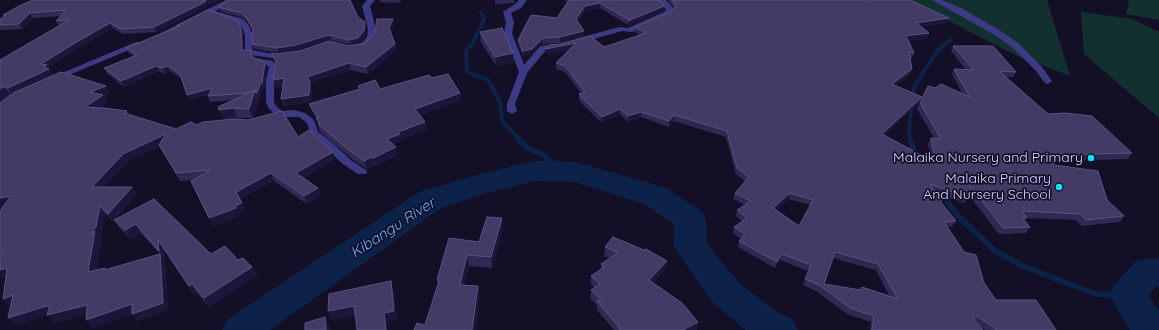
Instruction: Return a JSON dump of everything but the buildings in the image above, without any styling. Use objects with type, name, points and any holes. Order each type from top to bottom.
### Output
[{"type":"street","points":[[47,81],[151,39],[231,0]]},
{"type":"street","points":[[357,48],[368,42],[371,38],[372,29],[366,6],[371,0]]},
{"type":"street","points":[[523,0],[518,6],[507,12],[510,22],[508,33],[523,72]]},
{"type":"street","points":[[512,111],[511,104],[523,72],[543,48],[546,46],[571,43],[622,29],[629,30],[667,14],[670,10],[662,0]]},
{"type":"street","points":[[936,0],[958,10],[1015,45],[1039,69],[1048,81]]},
{"type":"street","points":[[212,8],[213,13],[240,21],[245,26],[249,35],[248,52],[253,59],[270,63],[273,67],[269,94],[270,102],[272,107],[280,114]]},
{"type":"street","points":[[248,52],[272,56],[293,55]]},
{"type":"street","points":[[262,121],[280,114],[294,113],[306,117],[311,122],[314,133],[318,137],[326,142],[347,162],[362,172]]},
{"type":"green space","points":[[908,0],[1047,0],[1070,76],[1017,56]]},
{"type":"green space","points":[[1128,0],[1159,0],[1159,20],[1126,14],[1129,2]]},
{"type":"green space","points":[[1081,12],[1132,19],[1159,32],[1159,118],[1084,54]]},
{"type":"waterway","points":[[481,12],[484,19],[473,43],[466,51],[467,72],[488,80],[500,102],[502,121],[520,140]]},
{"type":"waterway","points":[[912,98],[914,88],[928,65],[938,50],[951,39]]},
{"type":"waterway","points":[[910,140],[911,106]]},
{"type":"waterway","points":[[519,139],[527,148],[542,154],[562,172]]},
{"type":"waterway","points":[[910,139],[916,157]]},
{"type":"waterway","name":"Kibangu River","points":[[241,330],[430,200],[477,185],[535,171],[576,172],[655,196],[690,219],[691,247],[727,294],[764,323],[779,330]]},
{"type":"waterway","points":[[940,192],[958,216],[994,250],[1022,266],[1096,294],[1127,295]]},
{"type":"waterway","name":"Kibangu River","points":[[1151,330],[1127,295],[1147,272],[1159,273]]},
{"type":"place","name":"Malaika Nursery and Primary","points":[[1091,158]]},
{"type":"place","name":"Malaika Primary And Nursery School","points":[[1059,187]]}]
